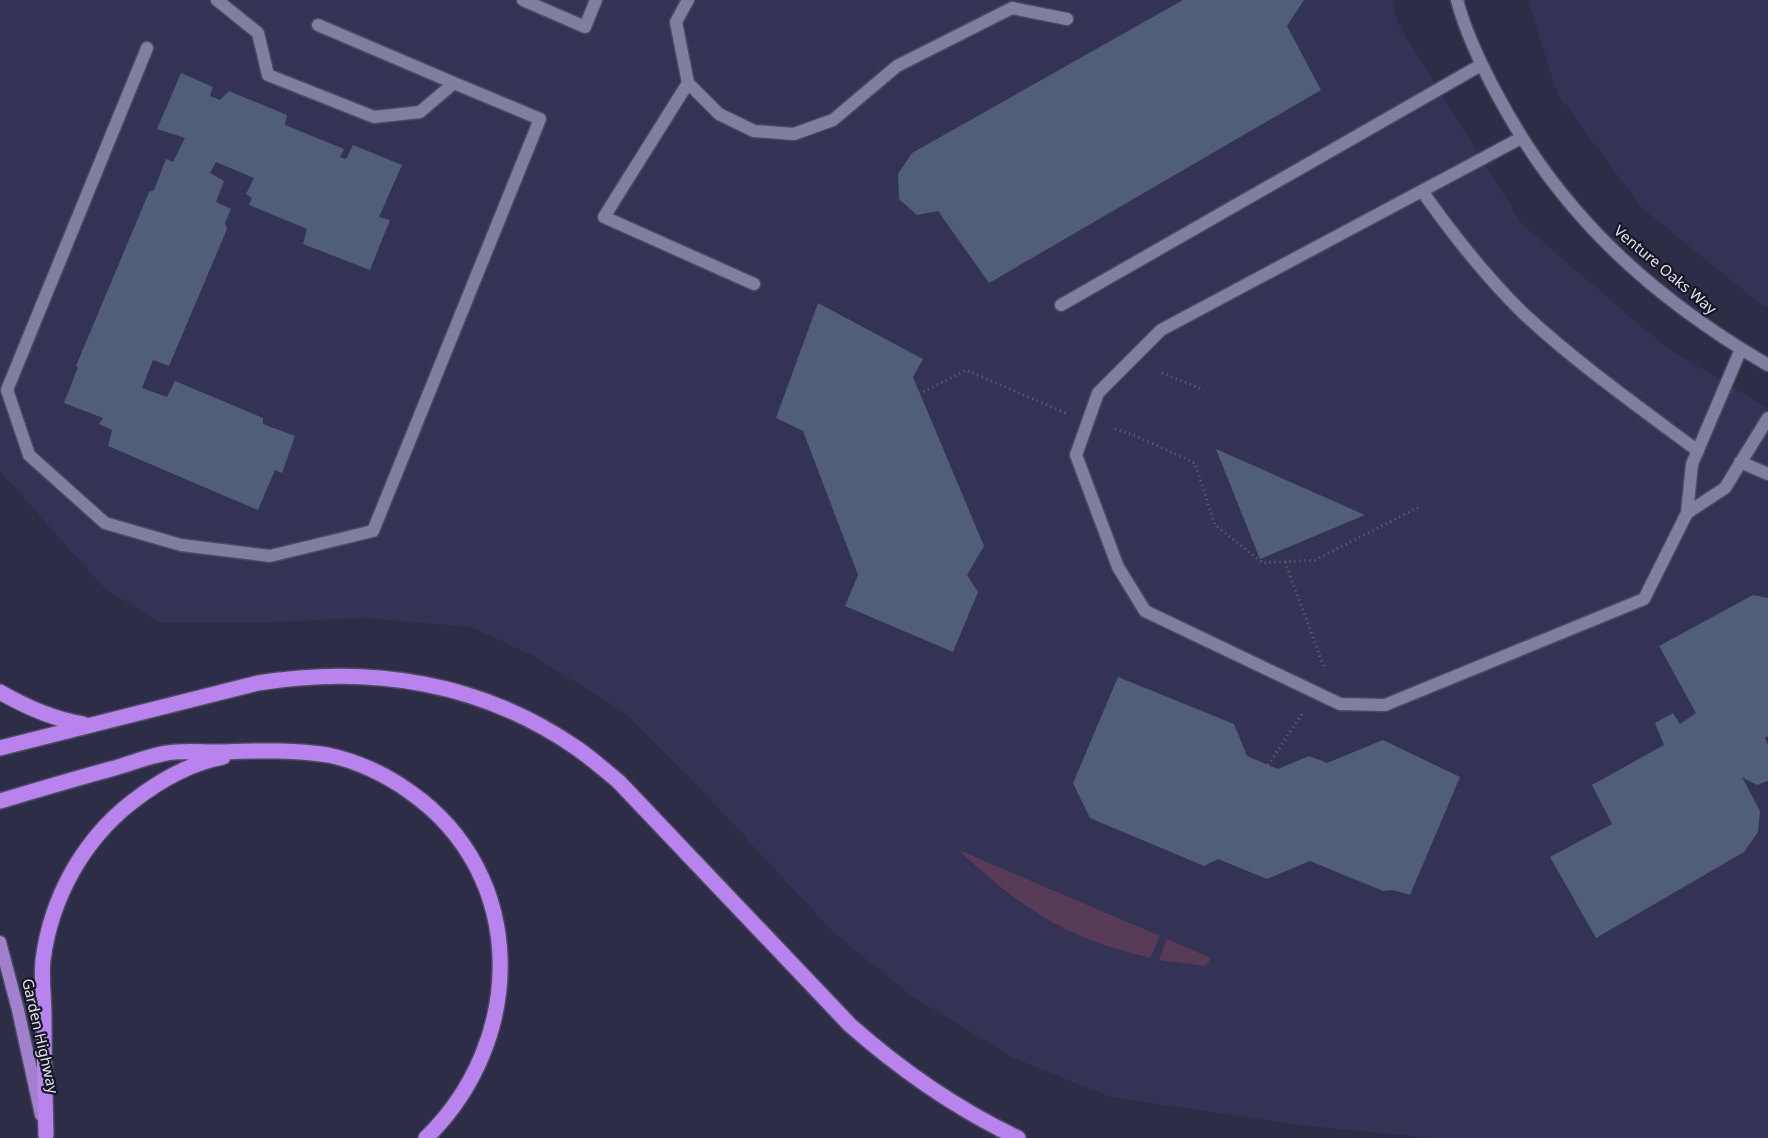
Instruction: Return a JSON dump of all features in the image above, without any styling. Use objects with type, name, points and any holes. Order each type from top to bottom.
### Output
[{"type":"highway","points":[[0,748],[258,683],[333,675],[367,676],[426,683],[480,698],[524,718],[578,749],[619,782],[850,1025],[884,1055],[929,1089],[976,1118],[1018,1138]]},
{"type":"highway","points":[[0,692],[19,704],[61,720],[89,726]]},
{"type":"highway","points":[[0,801],[168,752],[288,750],[330,756],[393,780],[446,820],[465,846],[488,893],[497,932],[501,972],[497,1011],[486,1051],[469,1087],[444,1121],[426,1138]]},
{"type":"highway","points":[[46,1136],[43,961],[51,921],[66,882],[89,844],[117,813],[151,787],[174,774],[214,759],[254,752]]},
{"type":"main road","name":"Garden Highway","points":[[0,942],[18,1010],[46,1136]]},
{"type":"street","points":[[217,0],[258,33],[268,76],[374,118],[420,112],[454,83]]},
{"type":"street","points":[[523,0],[585,28],[596,0]]},
{"type":"street","points":[[688,0],[676,22],[688,83],[719,114],[754,131],[794,134],[833,120],[897,66],[1012,8],[1067,19]]},
{"type":"street","name":"Venture Oaks Way","points":[[1457,0],[1481,65],[1521,138],[1557,190],[1599,237],[1635,271],[1677,305],[1741,349],[1768,365]]},
{"type":"street","points":[[147,48],[7,390],[29,455],[105,523],[181,545],[270,556],[373,531],[540,119],[318,25]]},
{"type":"street","points":[[1061,305],[1481,65]]},
{"type":"street","points":[[688,83],[604,216],[754,284]]},
{"type":"street","points":[[1521,138],[1161,330],[1098,393],[1076,455],[1118,567],[1145,611],[1340,704],[1385,705],[1644,599],[1687,513],[1692,464],[1741,349]]},
{"type":"street","points":[[1422,191],[1459,244],[1525,314],[1631,402],[1698,451]]},
{"type":"street","points":[[1687,513],[1725,488],[1768,418]]},
{"type":"street","points":[[1740,462],[1768,474]]},
{"type":"path","points":[[919,394],[966,370],[1071,416]]},
{"type":"path","points":[[1162,373],[1204,390]]},
{"type":"path","points":[[1115,429],[1136,436],[1195,463],[1215,525],[1263,563],[1315,560],[1419,507]]},
{"type":"path","points":[[1285,562],[1324,666]]},
{"type":"path","points":[[1268,765],[1305,710]]},
{"type":"shaded area","points":[[0,0],[1392,0],[1398,24],[1522,224],[1663,345],[1768,409],[1768,1138],[1432,1138],[1300,1125],[1110,1097],[1012,1057],[913,997],[832,931],[725,815],[627,714],[532,655],[471,627],[364,618],[271,622],[158,622],[103,587],[0,471]]},
{"type":"shaded area","points":[[1528,0],[1768,0],[1768,307],[1759,303],[1642,208],[1557,93]]},
{"type":"shaded area","points":[[959,850],[1160,936],[1150,958],[1096,942],[1052,922],[1003,889]]},
{"type":"shaded area","points":[[1167,939],[1211,958],[1206,966],[1159,960]]},
{"type":"building","points":[[1183,0],[1304,0],[1287,26],[1321,90],[989,283],[938,211],[917,215],[899,199],[898,174],[912,153]]},
{"type":"building","points":[[181,73],[213,87],[210,96],[220,100],[229,91],[287,115],[285,125],[344,149],[340,157],[346,159],[353,145],[402,165],[379,217],[390,220],[370,270],[303,244],[307,229],[249,205],[252,198],[246,194],[254,178],[216,162],[210,173],[224,181],[216,202],[231,209],[225,223],[227,229],[169,366],[153,360],[142,388],[167,397],[175,381],[263,418],[263,424],[295,436],[282,473],[275,470],[258,510],[108,446],[112,430],[99,424],[103,418],[64,403],[78,367],[76,366],[149,192],[154,190],[166,159],[173,162],[185,138],[157,129]]},
{"type":"building","points":[[818,303],[923,359],[913,377],[984,546],[967,575],[978,592],[953,652],[845,606],[858,575],[803,431],[776,418]]},
{"type":"building","points":[[1216,449],[1365,515],[1260,559]]},
{"type":"building","points":[[1753,595],[1768,598],[1768,736],[1765,738],[1768,745],[1768,781],[1757,785],[1742,777],[1760,811],[1758,832],[1744,852],[1596,938],[1550,857],[1612,824],[1592,785],[1664,745],[1655,723],[1673,713],[1680,724],[1696,713],[1659,646]]},
{"type":"building","points":[[1118,677],[1234,724],[1247,756],[1278,769],[1309,756],[1327,763],[1383,740],[1460,777],[1410,895],[1393,890],[1383,891],[1310,861],[1267,879],[1218,859],[1204,866],[1090,818],[1073,783]]}]
